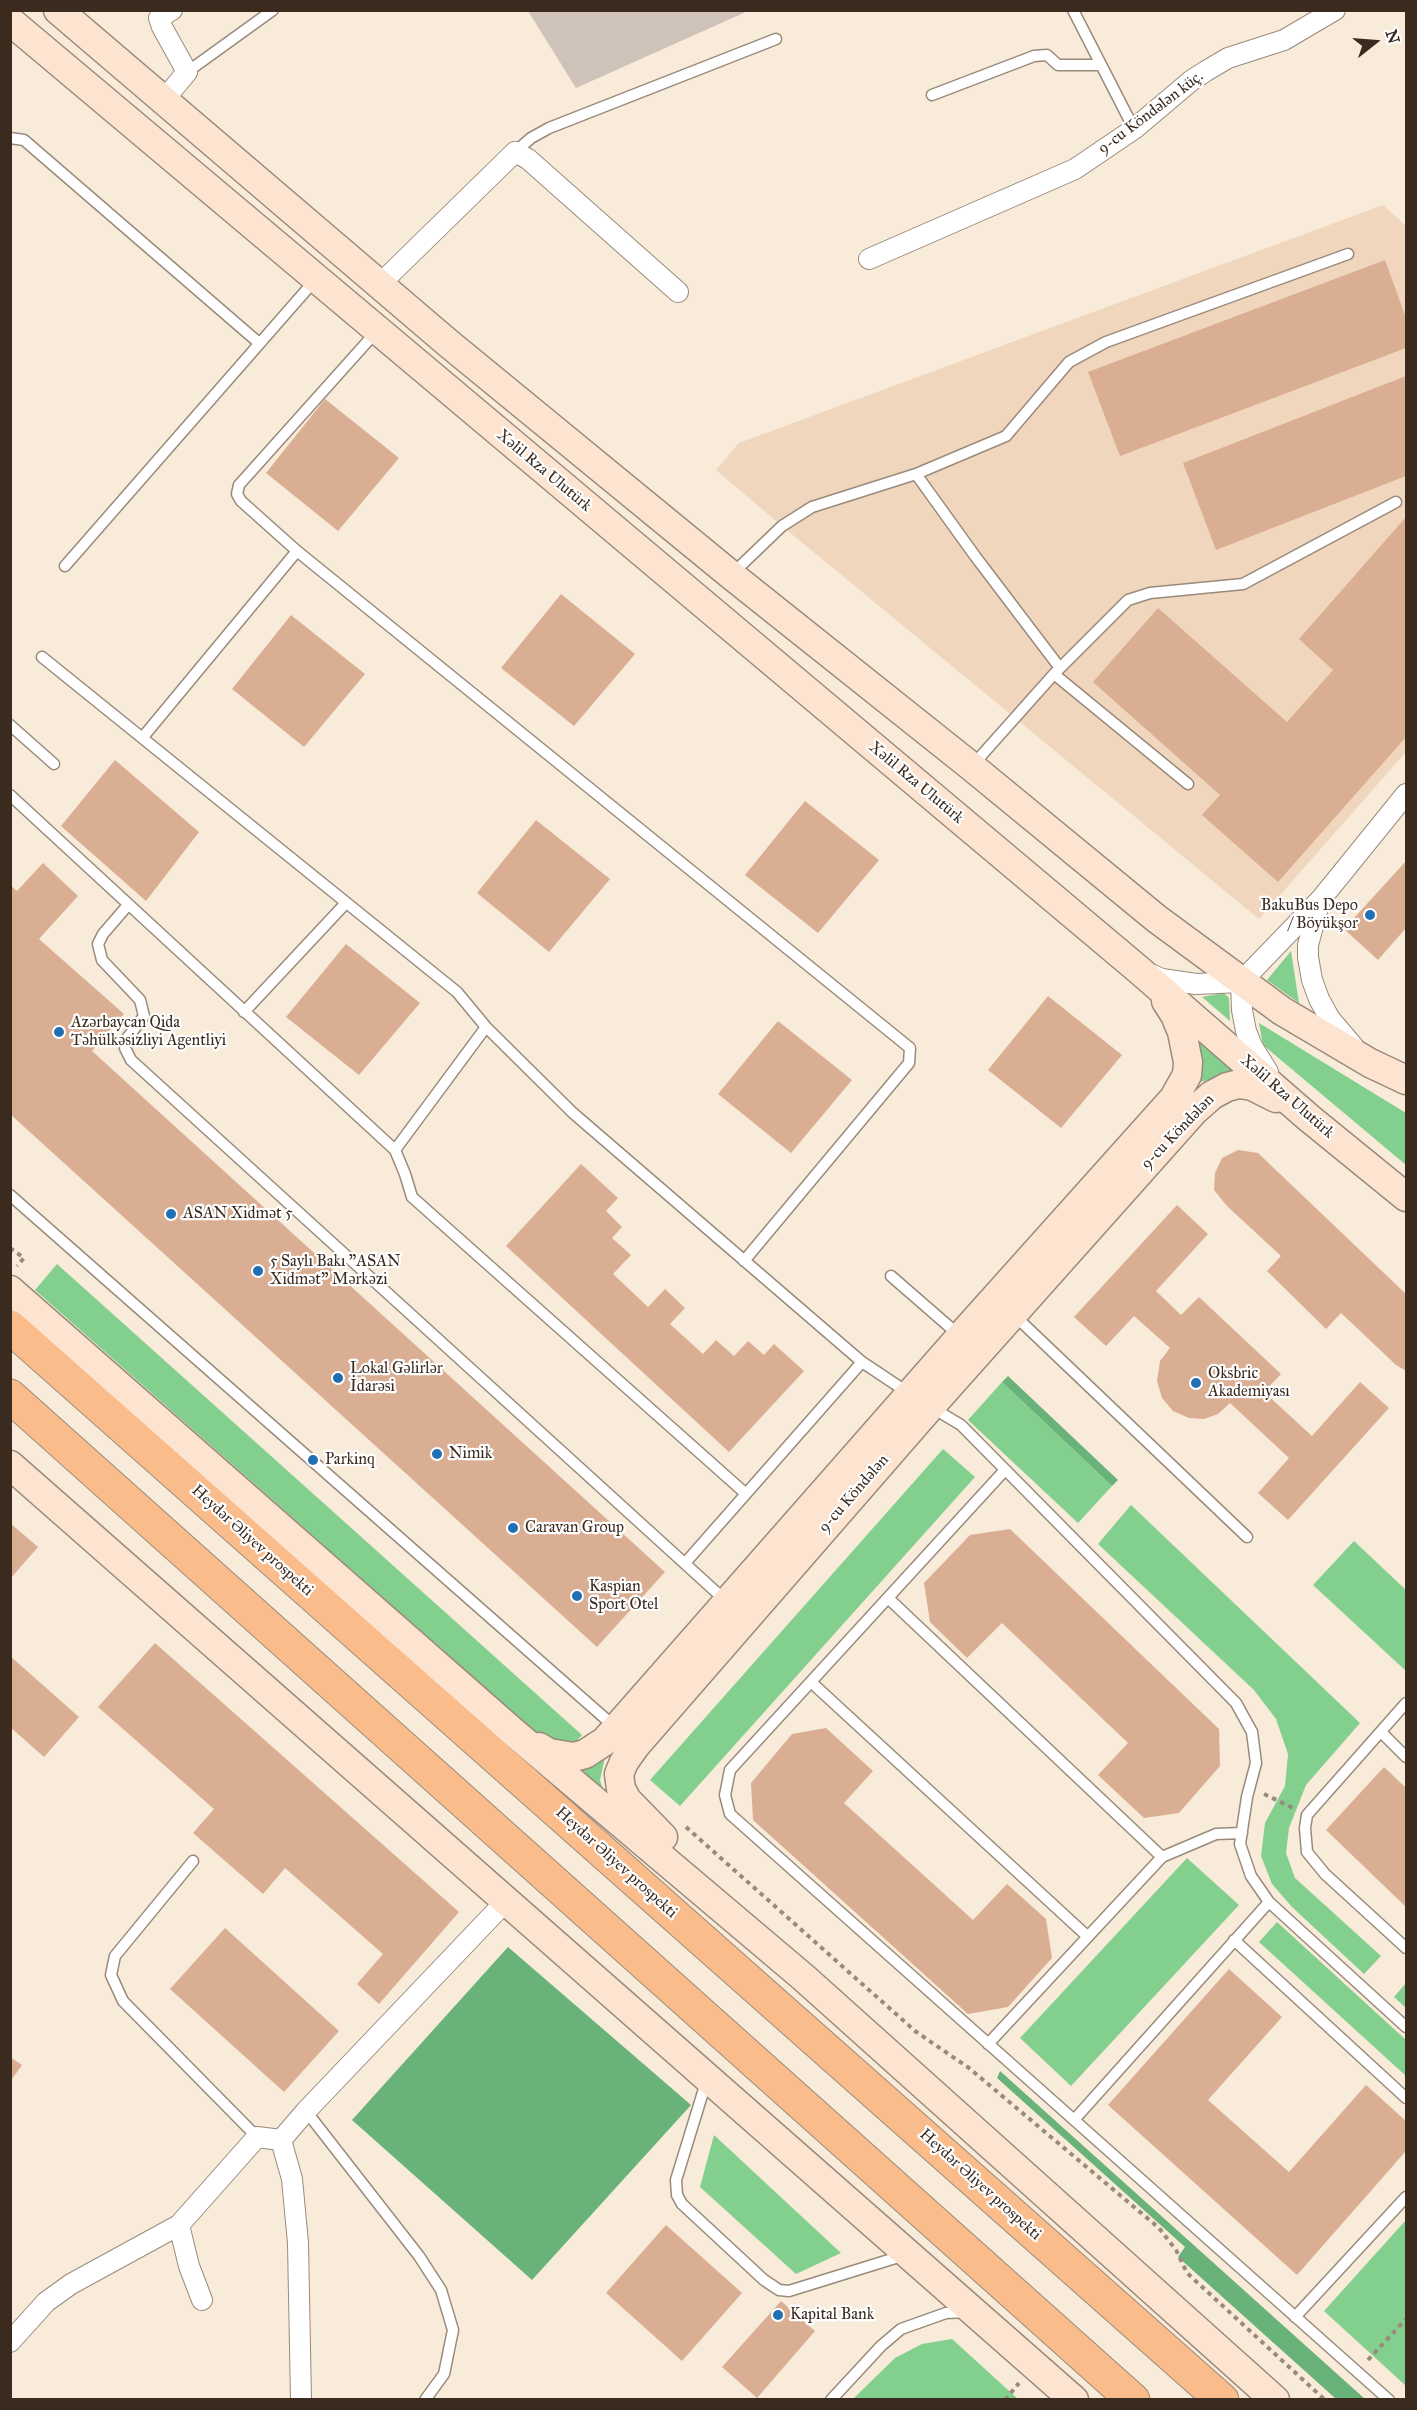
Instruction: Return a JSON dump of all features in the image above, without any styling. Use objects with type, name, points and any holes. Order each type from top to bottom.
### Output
[{"type":"highway","name":"Heydər Əliyev prospekti","points":[[10,1327],[1222,2400]]},
{"type":"highway","points":[[10,1396],[1133,2400]]},
{"type":"main road","points":[[58,10],[448,343],[1157,919],[1241,982],[1324,1037],[1370,1063],[1407,1080]]},
{"type":"main road","name":"Xəlil Rza Ulutürk","points":[[17,33],[377,330],[1139,970],[1309,1118],[1407,1197]]},
{"type":"main road","points":[[425,371],[448,343]]},
{"type":"main road","name":"9-cu Köndələn","points":[[512,1731],[549,1753],[574,1757],[626,1737],[920,1400],[960,1337],[1174,1098],[1187,1075],[1188,1062],[1182,1032],[1164,998],[1139,970]]},
{"type":"main road","name":"9-cu Köndələn","points":[[802,1977],[627,1800],[621,1788],[619,1774],[624,1762],[626,1737],[727,1602],[920,1400],[1013,1314],[1194,1111],[1212,1095],[1233,1085],[1252,1086],[1309,1118]]},
{"type":"main road","points":[[10,1290],[512,1731],[802,1977],[1275,2400]]},
{"type":"main road","points":[[10,1465],[976,2311],[1074,2400]]},
{"type":"street","name":"9-cu Köndələn küç.","points":[[869,259],[1075,169],[1134,129],[1192,80],[1228,58],[1284,40],[1335,10]]},
{"type":"street","points":[[161,13],[162,27],[187,72],[163,100]]},
{"type":"street","points":[[380,284],[515,152],[528,159],[678,292]]},
{"type":"street","points":[[1139,970],[1179,982],[1214,984],[1241,982],[1321,898],[1407,794]]},
{"type":"street","points":[[1308,957],[1310,932],[1321,898]]},
{"type":"street","points":[[1275,946],[1287,939],[1298,938],[1305,946],[1316,990],[1329,1019],[1370,1063]]},
{"type":"street","points":[[1241,982],[1242,1010],[1251,1046],[1271,1076],[1309,1118]]},
{"type":"street","points":[[281,2140],[506,1901]]},
{"type":"street","points":[[10,2342],[46,2302],[71,2284],[178,2225],[257,2138],[281,2140]]},
{"type":"street","points":[[281,2140],[292,2179],[298,2243],[301,2400]]},
{"type":"street","points":[[178,2225],[189,2266],[202,2300]]},
{"type":"lane","points":[[187,72],[273,10]]},
{"type":"lane","points":[[1073,10],[1134,129]]},
{"type":"lane","points":[[515,152],[531,138],[549,128],[776,39]]},
{"type":"lane","points":[[932,95],[1034,56],[1047,55],[1058,65],[1101,65]]},
{"type":"lane","points":[[10,138],[24,140],[260,343]]},
{"type":"lane","points":[[731,575],[782,526],[812,507],[916,474],[1006,436],[1068,363],[1106,342],[1348,254]]},
{"type":"lane","points":[[65,566],[316,279]]},
{"type":"lane","points":[[377,330],[239,485],[237,494],[242,501],[297,551],[910,1048],[909,1063],[744,1261]]},
{"type":"lane","points":[[916,474],[1057,671],[1188,784]]},
{"type":"lane","points":[[972,767],[1057,671],[1128,600],[1150,594],[1243,584],[1396,502]]},
{"type":"lane","points":[[143,737],[297,551]]},
{"type":"lane","points":[[42,657],[143,737],[345,904],[457,992],[486,1027],[573,1113],[862,1362],[961,1425],[1236,1703],[1252,1731],[1256,1763],[1240,1844],[1251,1876],[1269,1902],[1407,2027]]},
{"type":"lane","points":[[10,725],[54,764]]},
{"type":"lane","points":[[10,795],[395,1150],[412,1197],[745,1493]]},
{"type":"lane","points":[[244,1012],[345,904]]},
{"type":"lane","points":[[128,905],[103,934],[98,944],[102,960],[140,1000],[144,1016],[128,1037],[125,1048],[131,1060],[686,1562],[727,1602]]},
{"type":"lane","points":[[395,1150],[486,1027]]},
{"type":"lane","points":[[10,1195],[626,1737]]},
{"type":"lane","points":[[891,1276],[960,1337]]},
{"type":"lane","points":[[1013,1314],[1247,1537]]},
{"type":"lane","points":[[686,1562],[862,1362]]},
{"type":"lane","points":[[1005,1470],[730,1770],[725,1795],[730,1814],[1389,2400]]},
{"type":"lane","points":[[888,1599],[1161,1857]]},
{"type":"lane","points":[[811,1682],[1088,1936]]},
{"type":"lane","points":[[1407,1703],[1307,1815],[1307,1852],[1325,1874],[1407,1948]]},
{"type":"lane","points":[[1381,1732],[1407,1756]]},
{"type":"lane","points":[[988,2044],[1161,1857],[1216,1834],[1242,1833]]},
{"type":"lane","points":[[193,1861],[115,1956],[111,1975],[123,2001],[257,2138]]},
{"type":"lane","points":[[1074,2120],[1269,1902]]},
{"type":"lane","points":[[1234,1940],[1407,2098]]},
{"type":"lane","points":[[708,2076],[676,2180],[677,2195],[681,2204],[764,2280],[779,2290],[789,2291],[910,2254]]},
{"type":"lane","points":[[306,2111],[419,2256],[441,2290],[453,2330],[444,2373],[425,2400]]},
{"type":"lane","points":[[1295,2317],[1407,2197]]},
{"type":"lane","points":[[831,2400],[881,2346],[902,2330],[946,2313],[976,2311]]},
{"type":"path","points":[[10,1248],[24,1258]]},
{"type":"path","points":[[1250,1787],[1307,1815]]},
{"type":"path","points":[[681,1823],[915,2031],[969,2068],[1159,2228],[1176,2250],[1187,2273],[1325,2400]]},
{"type":"path","points":[[1357,2371],[1407,2319]]},
{"type":"shaded area","points":[[528,11],[748,11],[576,88]]},
{"type":"shaded area","points":[[1383,205],[1406,226],[1406,752],[1259,919],[716,470],[739,443]]},
{"type":"green space","points":[[1291,951],[1299,1003],[1267,980]]},
{"type":"green space","points":[[1224,993],[1229,998],[1230,1021],[1202,997]]},
{"type":"green space","points":[[1259,1023],[1406,1113],[1406,1165],[1263,1045]]},
{"type":"green space","points":[[1198,1039],[1238,1072],[1200,1082]]},
{"type":"green space","points":[[57,1264],[582,1735],[574,1744],[541,1737],[35,1290]]},
{"type":"green space","points":[[1008,1376],[1118,1480],[1112,1486],[1002,1382]]},
{"type":"green space","points":[[1002,1382],[1112,1486],[1078,1523],[968,1420]]},
{"type":"green space","points":[[943,1449],[975,1477],[680,1806],[650,1780]]},
{"type":"green space","points":[[1131,1505],[1360,1723],[1306,1785],[1289,1828],[1286,1853],[1295,1878],[1381,1956],[1364,1974],[1292,1907],[1272,1884],[1261,1856],[1265,1823],[1285,1786],[1288,1754],[1276,1719],[1254,1690],[1098,1544]]},
{"type":"green space","points":[[1354,1541],[1406,1590],[1406,1671],[1313,1585]]},
{"type":"green space","points":[[605,1757],[600,1780],[604,1794],[572,1769],[588,1768]]},
{"type":"green space","points":[[1187,1858],[1239,1905],[1071,2086],[1020,2038]]},
{"type":"green space","points":[[1277,1922],[1406,2040],[1406,2076],[1259,1942]]},
{"type":"green space","points":[[508,1947],[691,2105],[532,2280],[352,2120]]},
{"type":"green space","points":[[1406,1983],[1406,2008],[1394,1997]]},
{"type":"green space","points":[[1000,2071],[1365,2399],[1336,2399],[1178,2257],[1185,2247],[997,2078]]},
{"type":"green space","points":[[714,2135],[841,2253],[796,2274],[700,2187]]},
{"type":"green space","points":[[1406,2220],[1406,2386],[1324,2311]]},
{"type":"green space","points":[[952,2339],[1018,2399],[853,2399],[895,2358],[922,2344]]},
{"type":"building","points":[[1385,260],[1406,318],[1406,348],[1120,456],[1088,372]]},
{"type":"building","points":[[1406,376],[1406,476],[1216,550],[1183,463]]},
{"type":"building","points":[[325,399],[399,458],[338,531],[266,473]]},
{"type":"building","points":[[1406,517],[1406,737],[1278,882],[1202,815],[1220,795],[1093,682],[1158,608],[1287,722],[1333,670],[1299,639]]},
{"type":"building","points":[[561,594],[635,654],[574,726],[501,668]]},
{"type":"building","points":[[291,615],[365,674],[304,747],[232,689]]},
{"type":"building","points":[[115,760],[199,832],[146,901],[61,826]]},
{"type":"building","points":[[805,801],[879,860],[818,933],[745,875]]},
{"type":"building","points":[[536,820],[610,879],[549,952],[477,893]]},
{"type":"building","points":[[1406,861],[1406,928],[1378,960],[1344,929]]},
{"type":"building","points":[[43,863],[78,896],[39,939],[124,1014],[92,1051],[665,1572],[597,1647],[10,1114],[10,885],[17,891]]},
{"type":"building","points":[[346,944],[420,1003],[359,1075],[286,1017]]},
{"type":"building","points":[[1048,996],[1122,1055],[1061,1128],[988,1070]]},
{"type":"building","points":[[778,1021],[852,1080],[791,1153],[718,1094]]},
{"type":"building","points":[[1238,1150],[1258,1153],[1406,1294],[1406,1371],[1396,1365],[1341,1313],[1326,1329],[1267,1271],[1281,1256],[1227,1206],[1214,1190],[1215,1173],[1222,1158]]},
{"type":"building","points":[[581,1164],[618,1198],[606,1211],[622,1227],[612,1238],[631,1255],[613,1274],[648,1307],[665,1289],[685,1308],[670,1324],[703,1354],[716,1340],[734,1356],[748,1341],[764,1355],[774,1344],[804,1371],[729,1452],[506,1246]]},
{"type":"building","points":[[1177,1205],[1208,1234],[1156,1291],[1181,1315],[1199,1297],[1281,1374],[1264,1392],[1312,1436],[1360,1382],[1389,1408],[1288,1520],[1258,1493],[1289,1458],[1230,1403],[1218,1414],[1204,1419],[1189,1418],[1173,1411],[1162,1398],[1157,1381],[1160,1361],[1170,1348],[1134,1316],[1106,1346],[1074,1317]]},
{"type":"building","points":[[10,1523],[38,1547],[10,1579]]},
{"type":"building","points":[[1010,1529],[1219,1729],[1220,1766],[1179,1813],[1144,1818],[1098,1775],[1128,1743],[1002,1623],[967,1658],[930,1622],[924,1583],[970,1535]]},
{"type":"building","points":[[155,1643],[459,1912],[379,2004],[357,1984],[383,1954],[285,1868],[263,1894],[193,1833],[214,1809],[98,1707]]},
{"type":"building","points":[[10,1656],[79,1717],[44,1757],[10,1727]]},
{"type":"building","points":[[826,1728],[873,1771],[844,1803],[973,1920],[1007,1884],[1046,1919],[1052,1958],[1008,2007],[968,2014],[753,1820],[751,1783],[792,1734]]},
{"type":"building","points":[[1384,1767],[1406,1788],[1406,1907],[1326,1830]]},
{"type":"building","points":[[225,1928],[339,2031],[284,2092],[170,1989]]},
{"type":"building","points":[[1229,1969],[1282,2017],[1208,2100],[1289,2172],[1366,2085],[1406,2121],[1406,2151],[1297,2275],[1108,2105]]},
{"type":"building","points":[[10,2057],[22,2065],[10,2082]]},
{"type":"building","points":[[666,2225],[742,2293],[682,2361],[606,2293]]},
{"type":"building","points":[[781,2301],[815,2331],[757,2398],[722,2367]]},
{"type":"place","name":"BakuBus Depo / Böyükşor","points":[[1370,915]]},
{"type":"place","name":"Azərbaycan Qida Təhülkəsizliyi Agentliyi","points":[[59,1032]]},
{"type":"place","name":"ASAN Xidmət 5","points":[[171,1214]]},
{"type":"place","name":"5 Saylı Bakı \"ASAN Xidmət\" Mərkəzi","points":[[258,1271]]},
{"type":"place","name":"Lokal Gəlirlər İdarəsi","points":[[338,1378]]},
{"type":"place","name":"Oksbric Akademiyası","points":[[1196,1383]]},
{"type":"place","name":"Nimik","points":[[437,1454]]},
{"type":"place","name":"Parkinq","points":[[313,1460]]},
{"type":"place","name":"Caravan Group","points":[[513,1528]]},
{"type":"place","name":"Kaspian Sport Otel","points":[[577,1596]]},
{"type":"place","name":"Kapital Bank","points":[[778,2315]]}]
